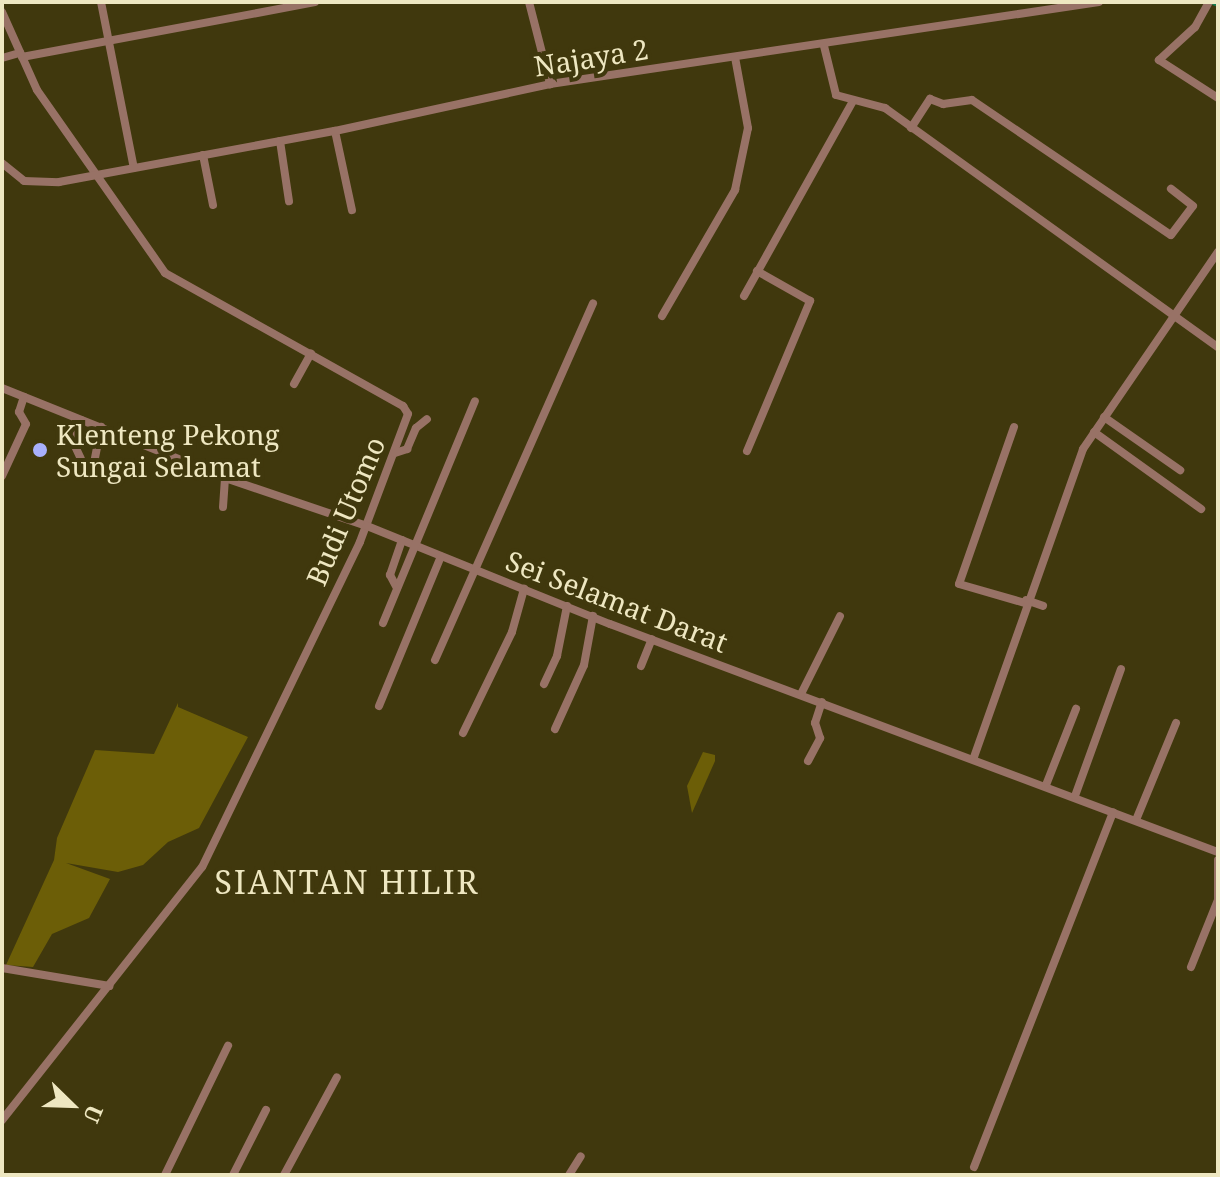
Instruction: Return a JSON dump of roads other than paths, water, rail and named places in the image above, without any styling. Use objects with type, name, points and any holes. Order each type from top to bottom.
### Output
[{"type":"street","points":[[101,2],[134,168]]},
{"type":"street","points":[[2,58],[315,2]]},
{"type":"street","points":[[529,2],[550,84]]},
{"type":"street","points":[[1009,2],[1011,15]]},
{"type":"street","name":"Najaya 2","points":[[2,163],[29,182],[93,176],[335,131],[550,84],[824,46],[1099,2]]},
{"type":"street","points":[[1209,2],[1195,27],[1159,60],[1218,98]]},
{"type":"street","name":"Budi Utomo","points":[[2,12],[37,90],[93,176],[169,276],[403,406],[408,414],[366,529],[202,867],[2,1120]]},
{"type":"street","points":[[824,46],[836,95],[853,101],[875,103],[1218,347]]},
{"type":"street","points":[[662,316],[735,190],[748,128],[735,57]]},
{"type":"street","points":[[911,128],[930,99],[943,104],[972,100],[1171,235],[1193,204],[1171,189]]},
{"type":"street","points":[[744,296],[853,101]]},
{"type":"street","points":[[335,131],[352,210]]},
{"type":"street","points":[[280,141],[289,201]]},
{"type":"street","points":[[203,155],[213,205]]},
{"type":"street","points":[[974,757],[1080,454],[1218,252]]},
{"type":"street","points":[[747,451],[810,301],[757,271]]},
{"type":"street","points":[[435,660],[593,303]]},
{"type":"street","points":[[294,384],[311,353]]},
{"type":"street","name":"Sei Selamat Darat","points":[[2,388],[101,427],[222,482],[366,529],[399,548],[437,563],[475,572],[649,645],[801,694],[820,707],[974,757],[1075,796],[1109,820],[1136,820],[1218,852]]},
{"type":"street","points":[[2,476],[26,424],[19,409],[23,398]]},
{"type":"street","points":[[383,623],[475,401]]},
{"type":"street","points":[[1104,417],[1180,470]]},
{"type":"street","points":[[395,453],[407,449],[416,428],[427,419]]},
{"type":"street","points":[[81,420],[74,444],[81,459]]},
{"type":"street","points":[[94,463],[101,427]]},
{"type":"street","points":[[1014,427],[959,584],[1043,606]]},
{"type":"street","points":[[1094,432],[1201,509]]},
{"type":"street","points":[[222,482],[223,507]]},
{"type":"street","points":[[397,588],[390,575],[399,548]]},
{"type":"street","points":[[379,706],[437,563]]},
{"type":"street","points":[[463,733],[510,636],[523,592]]},
{"type":"street","points":[[544,684],[557,656],[565,612]]},
{"type":"street","points":[[801,694],[840,616]]},
{"type":"street","points":[[555,729],[584,665],[591,622]]},
{"type":"street","points":[[641,666],[649,645]]},
{"type":"street","points":[[1075,796],[1121,669]]},
{"type":"street","points":[[808,761],[820,738],[820,707]]},
{"type":"street","points":[[1046,785],[1076,709]]},
{"type":"street","points":[[1136,820],[1176,723]]},
{"type":"street","points":[[974,1167],[1109,820]]},
{"type":"street","points":[[1191,967],[1218,900],[1217,863]]},
{"type":"street","points":[[2,968],[110,986]]},
{"type":"street","points":[[165,1175],[228,1046]]},
{"type":"street","points":[[284,1175],[337,1077]]},
{"type":"street","points":[[233,1175],[266,1110]]},
{"type":"street","points":[[569,1175],[581,1156]]},
{"type":"waterway","points":[[1213,4],[1218,6]]},
{"type":"place","name":"Klenteng Pekong Sungai Selamat","points":[[40,450]]},
{"type":"district","name":"SIANTAN HILIR","points":[[347,882]]}]
